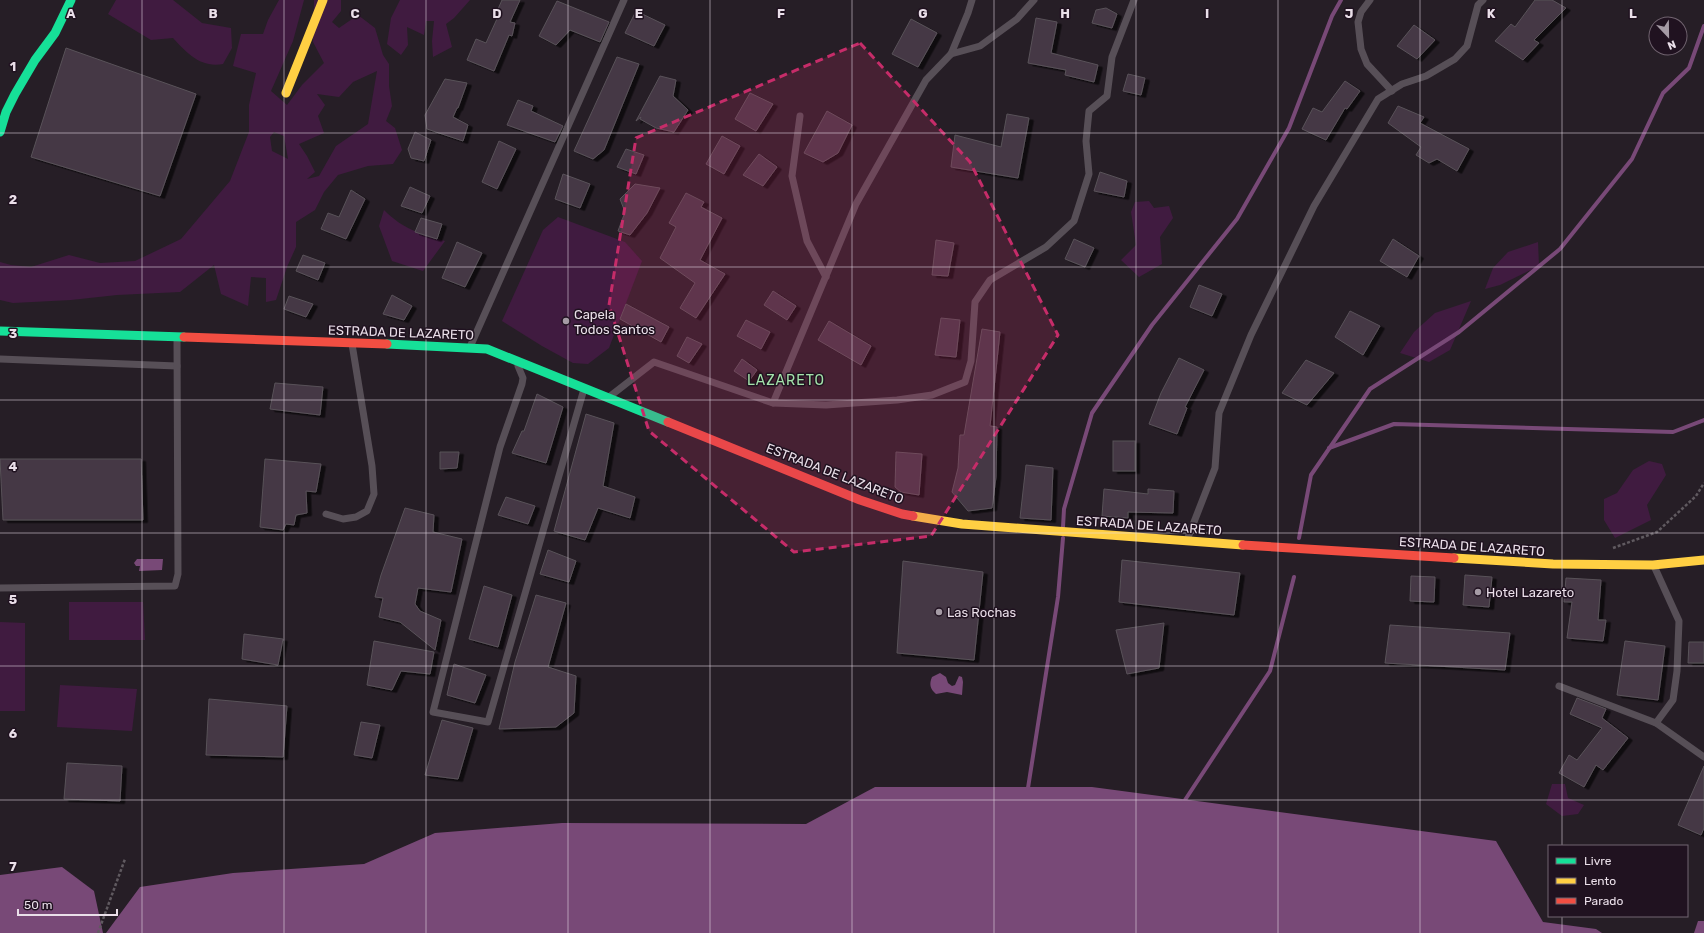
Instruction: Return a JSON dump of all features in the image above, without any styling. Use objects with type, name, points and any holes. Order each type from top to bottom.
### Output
[{"type":"street","points":[[0,132],[6,112],[15,94],[35,60],[55,34],[71,0]]},
{"type":"street","points":[[286,93],[323,0]]},
{"type":"street","name":"ESTRADA DE LAZARETO","points":[[0,331],[470,347],[487,349],[735,448],[860,500],[902,514],[962,524],[1187,542],[1553,564],[1654,565],[1704,560]]},
{"type":"lane","points":[[470,347],[624,0]]},
{"type":"lane","points":[[773,403],[856,204],[926,80],[951,54],[972,0]]},
{"type":"lane","points":[[951,54],[980,46],[1017,19],[1034,0]]},
{"type":"lane","points":[[607,398],[654,362],[773,403],[826,405],[897,400],[932,395],[965,382],[970,361],[975,302],[990,280],[1046,247],[1074,220],[1089,174],[1086,141],[1089,111],[1107,96],[1112,57],[1134,0]]},
{"type":"lane","points":[[1370,0],[1361,12],[1358,22],[1361,49],[1367,64],[1392,91]]},
{"type":"lane","points":[[1187,542],[1215,468],[1219,413],[1251,335],[1314,206],[1378,99],[1402,84],[1426,76],[1455,59],[1467,46],[1478,6],[1483,0]]},
{"type":"lane","points":[[800,116],[792,176],[807,242],[826,277]]},
{"type":"lane","points":[[0,588],[175,586],[178,574],[177,337]]},
{"type":"lane","points":[[326,514],[343,519],[356,517],[367,511],[374,494],[372,466],[352,343]]},
{"type":"lane","points":[[0,359],[177,366]]},
{"type":"lane","points":[[512,359],[521,371],[522,384],[500,447],[433,712],[488,722],[584,389]]},
{"type":"lane","points":[[1654,565],[1679,621],[1677,671],[1672,700],[1656,722]]},
{"type":"lane","points":[[1558,686],[1656,722],[1704,757]]},
{"type":"path","points":[[1613,548],[1657,532],[1696,496],[1704,483]]},
{"type":"path","points":[[98,933],[125,859]]},
{"type":"highlighted area","points":[[860,43],[970,162],[1058,335],[931,536],[794,552],[649,431],[609,305],[636,138]]},
{"type":"shaded area","points":[[116,0],[173,0],[202,23],[231,28],[232,48],[223,64],[207,64],[189,54],[173,38],[151,40],[108,14]]},
{"type":"shaded area","points":[[279,0],[304,0],[293,41],[271,91],[287,105],[302,85],[324,63],[313,42],[314,0],[341,0],[341,11],[332,22],[339,28],[358,15],[375,28],[383,55],[389,64],[389,86],[392,106],[386,121],[395,128],[402,150],[393,164],[368,166],[338,175],[324,192],[315,210],[296,222],[296,247],[287,267],[276,300],[266,302],[266,278],[251,277],[248,306],[221,294],[214,265],[180,292],[13,303],[0,300],[0,262],[11,265],[31,267],[69,255],[100,263],[135,261],[181,239],[230,181],[249,132],[249,105],[256,73],[233,66],[241,34],[263,34],[268,20]],"holes":[[[377,71],[368,124],[336,146],[319,176],[307,179],[315,172],[299,144],[324,133],[318,116],[325,105],[317,94],[339,97],[353,82]],[[274,132],[284,136],[288,159],[272,151],[270,137]]]},
{"type":"shaded area","points":[[400,0],[470,0],[454,18],[446,24],[452,47],[433,57],[432,41],[434,21],[426,21],[424,35],[407,27],[408,45],[401,55],[387,44],[391,18]]},
{"type":"shaded area","points":[[1149,201],[1154,208],[1169,206],[1173,218],[1160,237],[1162,264],[1139,277],[1121,260],[1136,245],[1131,212],[1135,202]]},
{"type":"shaded area","points":[[384,210],[398,222],[412,230],[445,241],[423,271],[392,261],[379,226]]},
{"type":"shaded area","points":[[558,217],[625,242],[642,261],[609,348],[588,364],[573,363],[502,321],[543,230]]},
{"type":"shaded area","points":[[1538,242],[1539,266],[1500,285],[1485,289],[1493,268],[1508,252]]},
{"type":"shaded area","points":[[1471,301],[1450,350],[1429,362],[1400,353],[1414,332],[1435,313]]},
{"type":"shaded area","points":[[1649,461],[1662,464],[1666,475],[1647,505],[1651,520],[1615,538],[1604,520],[1604,499],[1617,493],[1633,470]]},
{"type":"shaded area","points":[[137,559],[163,559],[162,570],[139,571],[140,566],[136,566],[134,563]]},
{"type":"shaded area","points":[[69,602],[143,602],[145,640],[69,640]]},
{"type":"shaded area","points":[[0,622],[25,623],[25,711],[0,711]]},
{"type":"shaded area","points":[[940,673],[946,677],[948,683],[952,686],[955,685],[959,676],[962,677],[962,695],[947,692],[936,694],[934,692],[930,684],[931,680],[932,677]]},
{"type":"shaded area","points":[[60,685],[137,689],[132,731],[57,727]]},
{"type":"shaded area","points":[[1552,784],[1565,784],[1568,798],[1584,805],[1578,814],[1562,816],[1546,804]]},
{"type":"shaded area","points":[[875,787],[1092,787],[1496,841],[1543,922],[1596,929],[1602,933],[106,933],[140,887],[233,873],[364,864],[435,833],[562,823],[806,824]]},
{"type":"shaded area","points":[[62,867],[94,891],[103,933],[0,933],[0,875]]},
{"type":"shaded area","points":[[1698,921],[1704,921],[1704,933],[1694,933]]},
{"type":"building","points":[[502,0],[520,0],[510,22],[515,23],[512,36],[509,35],[494,71],[467,60],[476,39],[486,43],[501,10],[498,9]]},
{"type":"building","points":[[1535,0],[1552,0],[1566,8],[1534,40],[1539,43],[1523,60],[1495,41],[1511,24],[1515,27]]},
{"type":"building","points":[[557,1],[609,22],[600,42],[570,30],[556,45],[539,36]]},
{"type":"building","points":[[1106,8],[1117,14],[1112,28],[1092,23],[1096,10]]},
{"type":"building","points":[[636,11],[665,25],[654,46],[625,33]]},
{"type":"building","points":[[1036,18],[1057,22],[1051,53],[1098,65],[1094,82],[1065,75],[1066,70],[1028,63]]},
{"type":"building","points":[[911,19],[937,33],[918,67],[892,54]]},
{"type":"building","points":[[1414,25],[1435,40],[1417,59],[1397,46]]},
{"type":"building","points":[[66,48],[196,94],[160,196],[31,157]]},
{"type":"building","points":[[617,57],[639,64],[604,150],[593,159],[574,151]]},
{"type":"building","points":[[1128,74],[1145,78],[1141,95],[1123,91]]},
{"type":"building","points":[[660,76],[676,80],[673,96],[688,110],[674,132],[656,128],[640,119],[641,117],[636,121]]},
{"type":"building","points":[[445,79],[467,83],[453,117],[468,125],[463,141],[427,129],[425,115]]},
{"type":"building","points":[[1345,81],[1360,91],[1347,109],[1345,108],[1326,140],[1302,129],[1313,108],[1322,112]]},
{"type":"building","points":[[750,93],[773,104],[756,131],[735,119]]},
{"type":"building","points":[[518,100],[533,106],[531,111],[563,126],[555,142],[507,125]]},
{"type":"building","points":[[1398,106],[1424,117],[1420,123],[1469,149],[1457,171],[1437,159],[1429,163],[1416,155],[1421,147],[1388,123]]},
{"type":"building","points":[[827,111],[852,125],[838,153],[823,162],[804,153]]},
{"type":"building","points":[[1007,114],[1029,118],[1018,178],[951,167],[955,135],[1001,147]]},
{"type":"building","points":[[415,132],[431,140],[424,161],[411,158],[408,149]]},
{"type":"building","points":[[722,136],[740,146],[724,174],[706,164]]},
{"type":"building","points":[[499,141],[516,149],[497,189],[482,182]]},
{"type":"building","points":[[626,149],[644,155],[636,174],[617,167]]},
{"type":"building","points":[[759,154],[777,167],[763,186],[743,175]]},
{"type":"building","points":[[1100,172],[1127,181],[1124,197],[1094,191]]},
{"type":"building","points":[[563,174],[590,184],[580,208],[555,199]]},
{"type":"building","points":[[635,184],[660,188],[647,213],[630,235],[618,231],[625,212],[620,199]]},
{"type":"building","points":[[410,187],[430,196],[422,213],[401,206]]},
{"type":"building","points":[[351,190],[365,199],[346,239],[321,229],[328,213],[339,217]]},
{"type":"building","points":[[686,193],[704,202],[701,207],[722,218],[700,260],[725,274],[696,318],[680,308],[695,283],[660,258],[676,227],[669,223]]},
{"type":"building","points":[[421,218],[442,224],[437,239],[415,232]]},
{"type":"building","points":[[1074,239],[1094,248],[1085,267],[1065,259]]},
{"type":"building","points":[[1393,239],[1419,256],[1407,277],[1380,261]]},
{"type":"building","points":[[936,240],[954,243],[948,276],[932,275]]},
{"type":"building","points":[[457,242],[482,253],[465,287],[442,278]]},
{"type":"building","points":[[303,255],[325,263],[318,280],[296,271]]},
{"type":"building","points":[[1199,285],[1222,294],[1212,316],[1190,307]]},
{"type":"building","points":[[773,291],[796,306],[787,320],[764,305]]},
{"type":"building","points":[[392,295],[412,306],[404,320],[383,314]]},
{"type":"building","points":[[289,296],[313,304],[306,317],[284,309]]},
{"type":"building","points":[[626,304],[669,327],[661,342],[620,319]]},
{"type":"building","points":[[1350,311],[1380,326],[1363,355],[1335,337]]},
{"type":"building","points":[[941,318],[960,320],[956,357],[935,355]]},
{"type":"building","points":[[746,320],[770,332],[761,349],[737,336]]},
{"type":"building","points":[[829,321],[871,346],[861,365],[818,340]]},
{"type":"building","points":[[982,329],[1000,332],[990,426],[997,427],[996,477],[992,508],[968,511],[952,492],[958,468],[960,435],[964,435]]},
{"type":"building","points":[[687,337],[702,344],[689,363],[677,356]]},
{"type":"building","points":[[1179,358],[1204,370],[1185,407],[1187,408],[1177,434],[1149,424],[1161,393]]},
{"type":"building","points":[[742,359],[757,370],[749,381],[734,371]]},
{"type":"building","points":[[1306,360],[1334,373],[1307,405],[1282,393]]},
{"type":"building","points":[[275,383],[323,387],[320,415],[270,409]]},
{"type":"building","points":[[537,394],[563,407],[546,463],[512,453],[522,431],[524,431]]},
{"type":"building","points":[[586,414],[614,423],[603,486],[635,497],[630,518],[598,508],[585,540],[554,531]]},
{"type":"building","points":[[1113,441],[1135,441],[1135,471],[1113,471]]},
{"type":"building","points":[[440,452],[459,452],[457,468],[440,469]]},
{"type":"building","points":[[896,452],[922,454],[919,495],[901,492],[895,487]]},
{"type":"building","points":[[0,459],[141,459],[143,520],[3,520]]},
{"type":"building","points":[[265,459],[321,464],[316,492],[306,491],[307,513],[296,515],[294,525],[286,524],[283,530],[260,527]]},
{"type":"building","points":[[1026,465],[1053,468],[1051,520],[1020,518]]},
{"type":"building","points":[[1104,489],[1148,494],[1148,489],[1174,491],[1173,513],[1128,512],[1128,518],[1102,516]]},
{"type":"building","points":[[506,497],[535,506],[528,524],[498,515]]},
{"type":"building","points":[[405,508],[434,515],[433,532],[462,539],[451,592],[418,588],[415,604],[420,611],[441,620],[435,650],[400,622],[379,617],[383,598],[375,597],[381,575]]},
{"type":"building","points":[[548,550],[576,561],[569,582],[540,574]]},
{"type":"building","points":[[1122,560],[1240,573],[1234,615],[1119,602]]},
{"type":"building","name":"Las Rochas","points":[[903,561],[983,572],[974,660],[897,653]]},
{"type":"building","points":[[1465,575],[1492,577],[1489,607],[1463,605]]},
{"type":"building","points":[[1411,576],[1435,577],[1434,602],[1410,601]]},
{"type":"building","points":[[1566,578],[1601,580],[1598,620],[1606,620],[1603,641],[1567,638],[1572,602],[1564,602]]},
{"type":"building","points":[[484,586],[512,595],[498,647],[469,639]]},
{"type":"building","points":[[536,595],[566,603],[548,667],[576,676],[574,713],[556,727],[499,729],[515,662]]},
{"type":"building","points":[[1164,623],[1159,668],[1127,674],[1116,630]]},
{"type":"building","points":[[1390,625],[1510,633],[1505,670],[1385,663]]},
{"type":"building","points":[[244,634],[283,639],[278,665],[242,659]]},
{"type":"building","points":[[374,641],[434,652],[430,674],[401,671],[392,690],[367,685]]},
{"type":"building","points":[[1625,641],[1665,646],[1658,700],[1617,695]]},
{"type":"building","points":[[1689,642],[1704,642],[1704,663],[1688,663]]},
{"type":"building","points":[[454,664],[486,675],[475,703],[447,695]]},
{"type":"building","points":[[1577,698],[1606,709],[1602,718],[1628,738],[1603,770],[1596,765],[1584,787],[1559,773],[1569,755],[1577,760],[1602,728],[1570,714]]},
{"type":"building","points":[[209,699],[287,706],[283,757],[206,755]]},
{"type":"building","points":[[442,720],[473,728],[458,779],[425,775]]},
{"type":"building","points":[[361,722],[380,725],[372,758],[354,755]]},
{"type":"building","points":[[67,763],[122,766],[120,801],[64,799]]},
{"type":"building","points":[[1704,766],[1704,828],[1701,835],[1678,825]]},
{"type":"waterway","points":[[1063,527],[1064,509],[1092,413],[1152,325],[1237,219],[1289,128],[1332,16],[1341,0]]},
{"type":"waterway","points":[[1299,538],[1311,475],[1370,389],[1459,332],[1560,249],[1632,159],[1663,93],[1689,68],[1704,26]]},
{"type":"waterway","points":[[1329,448],[1394,424],[1673,432],[1704,420]]},
{"type":"waterway","points":[[1028,788],[1058,597],[1063,538]]},
{"type":"waterway","points":[[1185,800],[1270,671],[1294,577]]},
{"type":"traffic: fast","points":[[0,132],[6,112],[15,94],[35,60],[55,33],[71,0]]},
{"type":"traffic: fast","points":[[0,331],[184,337]]},
{"type":"traffic: fast","points":[[387,344],[487,349],[668,422]]},
{"type":"traffic: slow","points":[[286,93],[323,0]]},
{"type":"traffic: slow","points":[[913,516],[962,524],[1243,545]]},
{"type":"traffic: slow","points":[[1454,558],[1553,564],[1653,565],[1704,560]]},
{"type":"traffic: jam","points":[[184,337],[387,344]]},
{"type":"traffic: jam","points":[[668,422],[860,500],[902,514],[913,516]]},
{"type":"traffic: jam","points":[[1243,545],[1454,558]]},
{"type":"place","name":"Capela Todos Santos","points":[[566,321]]},
{"type":"place","name":"Hotel Lazareto","points":[[1478,592]]},
{"type":"place","name":"Las Rochas","points":[[939,612]]},
{"type":"district","name":"LAZARETO","points":[[786,380]]}]
